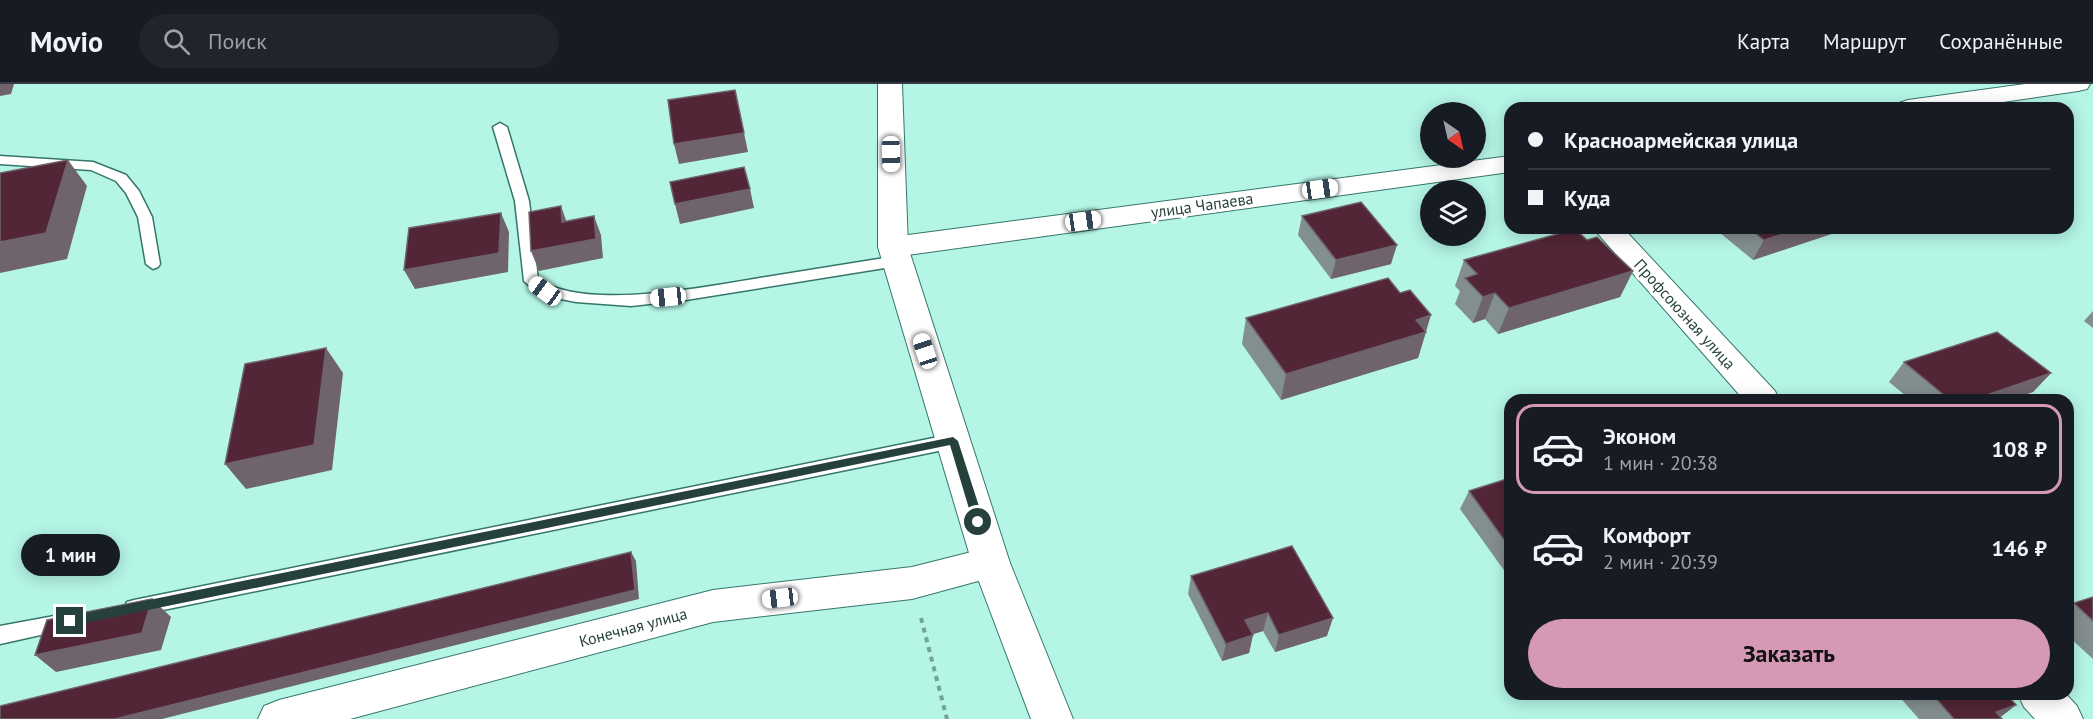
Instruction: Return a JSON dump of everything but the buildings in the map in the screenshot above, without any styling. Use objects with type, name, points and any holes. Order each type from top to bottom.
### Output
[{"type":"street","points":[[890,84],[895,254],[991,563],[1052,719]]},
{"type":"street","points":[[1950,102],[2078,84]]},
{"type":"street","name":"улица Чапаева","points":[[895,254],[1504,165]]},
{"type":"street","name":"Профсоюзная улица","points":[[1613,234],[1758,394]]},
{"type":"street","name":"Конечная улица","points":[[279,719],[713,606],[912,583],[991,563]]},
{"type":"street","points":[[2044,700],[2062,719]]},
{"type":"lane","points":[[500,127],[525,214],[526,261],[531,281],[545,291],[576,297],[631,301],[686,295],[895,254]]},
{"type":"lane","points":[[0,160],[93,166],[120,178],[132,191],[145,217],[153,264]]},
{"type":"lane","points":[[116,612],[953,441]]},
{"type":"lane","points":[[0,635],[81,619]]},
{"type":"path","points":[[912,583],[948,719]]},
{"type":"route","points":[[70,621],[953,441],[978,522]]}]
